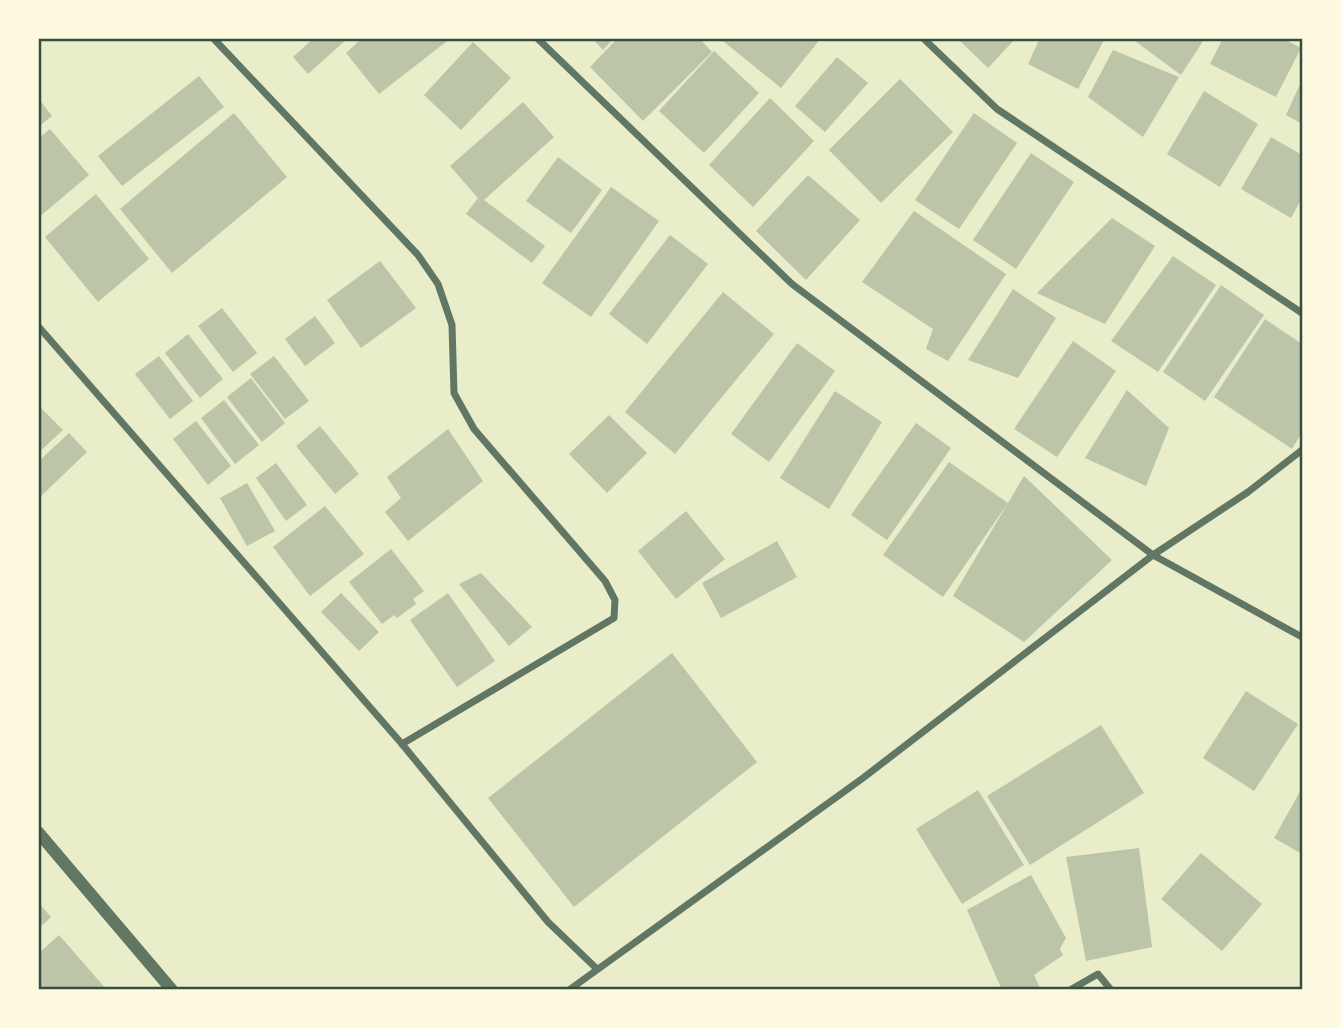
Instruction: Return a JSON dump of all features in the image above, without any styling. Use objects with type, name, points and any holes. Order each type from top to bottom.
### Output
[{"type":"street","points":[[213,38],[418,255],[438,284],[452,325],[454,393],[474,429],[606,581],[615,600],[614,618],[402,744]]},
{"type":"street","points":[[537,38],[792,284],[1153,555],[1303,637]]},
{"type":"street","points":[[923,38],[997,109],[1303,313]]},
{"type":"street","points":[[38,326],[402,744],[548,922],[596,968]]},
{"type":"street","points":[[569,989],[863,778],[1153,555],[1248,492],[1303,450]]},
{"type":"street","points":[[38,832],[172,989]]},
{"type":"street","points":[[1070,989],[1098,974],[1111,989]]},
{"type":"building","points":[[314,38],[348,38],[308,74],[293,57]]},
{"type":"building","points":[[362,38],[451,38],[379,94],[346,53]]},
{"type":"building","points":[[592,38],[614,38],[603,50]]},
{"type":"building","points":[[618,38],[699,38],[712,52],[643,121],[590,67]]},
{"type":"building","points":[[725,38],[821,38],[781,88],[723,41]]},
{"type":"building","points":[[957,38],[1016,38],[988,68]]},
{"type":"building","points":[[1040,38],[1104,40],[1078,89],[1028,64]]},
{"type":"building","points":[[1131,38],[1205,38],[1181,75]]},
{"type":"building","points":[[1223,38],[1282,38],[1301,48],[1276,97],[1210,64]]},
{"type":"building","points":[[473,42],[511,78],[461,130],[424,95]]},
{"type":"building","points":[[1113,50],[1179,77],[1143,137],[1088,97]]},
{"type":"building","points":[[714,51],[759,93],[704,153],[659,111]]},
{"type":"building","points":[[837,57],[868,83],[825,132],[795,106]]},
{"type":"building","points":[[199,76],[224,107],[122,186],[98,156]]},
{"type":"building","points":[[900,79],[953,132],[881,203],[829,150]]},
{"type":"building","points":[[1302,80],[1302,124],[1286,115]]},
{"type":"building","points":[[1204,91],[1258,124],[1220,187],[1167,154]]},
{"type":"building","points":[[38,98],[52,116],[38,127]]},
{"type":"building","points":[[770,98],[814,141],[753,207],[709,165]]},
{"type":"building","points":[[523,102],[554,137],[484,200],[545,246],[532,263],[466,214],[478,198],[450,166]]},
{"type":"building","points":[[234,113],[287,177],[172,273],[120,209]]},
{"type":"building","points":[[974,113],[1017,143],[959,229],[915,200]]},
{"type":"building","points":[[50,129],[89,175],[38,218],[38,139]]},
{"type":"building","points":[[1271,137],[1302,155],[1302,198],[1291,218],[1241,189]]},
{"type":"building","points":[[1031,153],[1074,182],[1016,269],[973,240]]},
{"type":"building","points":[[558,157],[602,190],[571,233],[526,201]]},
{"type":"building","points":[[808,175],[860,220],[806,280],[756,231]]},
{"type":"building","points":[[611,187],[659,221],[591,317],[542,283]]},
{"type":"building","points":[[96,194],[149,259],[98,302],[45,237]]},
{"type":"building","points":[[914,211],[1006,274],[948,361],[926,349],[933,329],[862,282]]},
{"type":"building","points":[[1112,218],[1155,246],[1105,324],[1037,293]]},
{"type":"building","points":[[670,235],[708,264],[647,344],[609,314]]},
{"type":"building","points":[[1173,256],[1216,285],[1158,372],[1111,341]]},
{"type":"building","points":[[380,261],[416,308],[361,348],[327,300]]},
{"type":"building","points":[[1221,285],[1264,315],[1205,401],[1163,372]]},
{"type":"building","points":[[1013,289],[1056,318],[1018,378],[968,360]]},
{"type":"building","points":[[723,292],[774,334],[675,454],[625,412]]},
{"type":"building","points":[[222,308],[257,353],[233,372],[198,326]]},
{"type":"building","points":[[315,316],[335,343],[305,366],[285,339]]},
{"type":"building","points":[[1265,319],[1302,344],[1302,432],[1292,449],[1214,397]]},
{"type":"building","points":[[188,334],[223,379],[200,398],[165,353]]},
{"type":"building","points":[[1073,341],[1116,371],[1057,457],[1014,429]]},
{"type":"building","points":[[797,343],[835,371],[769,462],[731,434]]},
{"type":"building","points":[[159,356],[193,401],[170,419],[135,374]]},
{"type":"building","points":[[274,356],[309,401],[285,419],[250,374]]},
{"type":"building","points":[[251,378],[285,423],[262,442],[227,397]]},
{"type":"building","points":[[1127,390],[1169,428],[1146,486],[1085,458]]},
{"type":"building","points":[[835,391],[882,422],[829,509],[780,478]]},
{"type":"building","points":[[224,400],[259,445],[235,464],[201,418]]},
{"type":"building","points":[[38,405],[63,430],[38,453]]},
{"type":"building","points":[[609,415],[647,453],[607,493],[569,454]]},
{"type":"building","points":[[196,421],[231,466],[208,485],[173,439]]},
{"type":"building","points":[[916,423],[951,448],[887,540],[851,515]]},
{"type":"building","points":[[320,426],[359,474],[335,494],[296,446]]},
{"type":"building","points":[[448,429],[483,481],[408,541],[385,512],[401,498],[387,477]]},
{"type":"building","points":[[69,433],[87,452],[38,499],[38,462]]},
{"type":"building","points":[[949,462],[1008,503],[943,597],[883,555]]},
{"type":"building","points":[[276,463],[307,505],[286,521],[256,478]]},
{"type":"building","points":[[1024,476],[1112,560],[1024,642],[953,596]]},
{"type":"building","points":[[247,483],[275,531],[247,546],[220,498]]},
{"type":"building","points":[[325,506],[364,554],[310,596],[273,547]]},
{"type":"building","points":[[686,511],[725,559],[676,599],[638,551]]},
{"type":"building","points":[[777,541],[797,577],[721,618],[702,583]]},
{"type":"building","points":[[391,549],[424,591],[413,599],[416,604],[397,618],[394,615],[382,624],[349,582]]},
{"type":"building","points":[[481,573],[532,627],[509,646],[459,584]]},
{"type":"building","points":[[341,593],[379,632],[359,651],[321,612]]},
{"type":"building","points":[[448,593],[495,661],[457,687],[410,620]]},
{"type":"building","points":[[672,653],[757,762],[574,907],[488,798]]},
{"type":"building","points":[[1246,691],[1298,724],[1254,791],[1203,758]]},
{"type":"building","points":[[1101,725],[1144,793],[1030,865],[987,796]]},
{"type":"building","points":[[1302,788],[1302,854],[1274,838]]},
{"type":"building","points":[[978,790],[1024,865],[962,904],[916,829]]},
{"type":"building","points":[[1139,848],[1152,947],[1086,961],[1066,857]]},
{"type":"building","points":[[1201,853],[1262,904],[1222,951],[1161,899]]},
{"type":"building","points":[[1031,875],[1066,938],[1060,949],[1063,955],[1034,975],[1041,990],[1002,990],[967,910]]},
{"type":"building","points":[[38,902],[51,917],[38,929]]},
{"type":"building","points":[[59,935],[107,990],[38,990],[38,954]]}]
